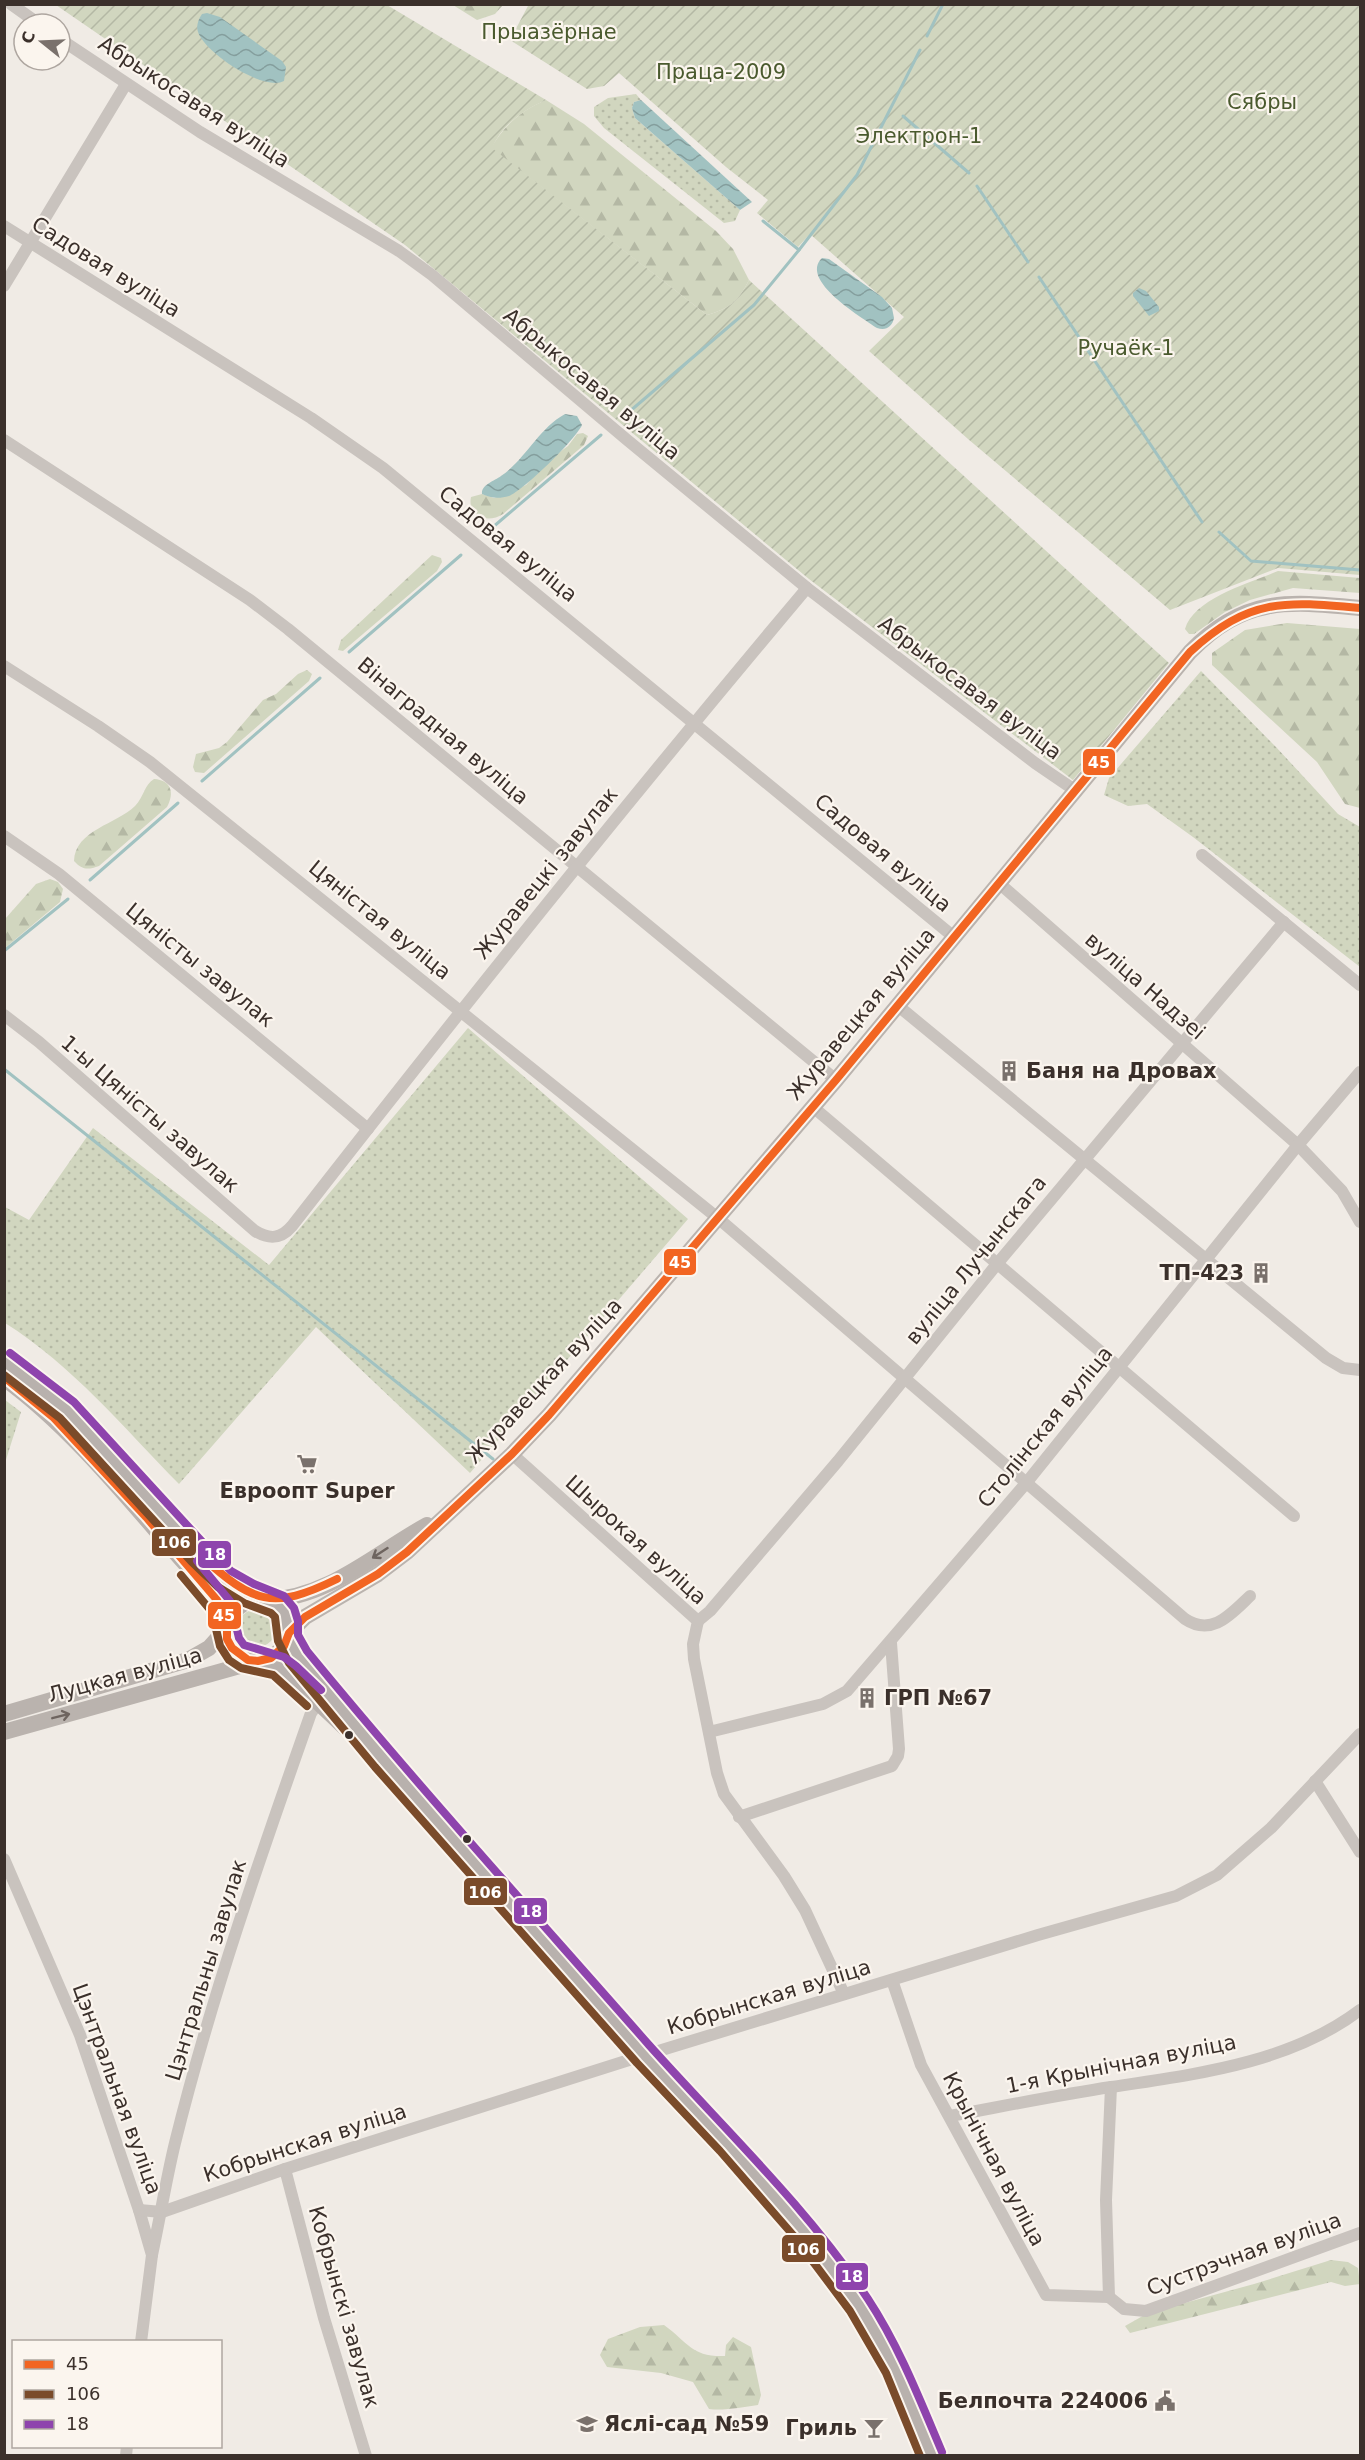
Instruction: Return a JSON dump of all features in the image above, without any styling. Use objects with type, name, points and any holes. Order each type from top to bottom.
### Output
[{"type":"main road","points":[[4,1361],[67,1410],[199,1554],[232,1584],[277,1604],[284,1612],[288,1623],[288,1636],[279,1653],[260,1661]]},
{"type":"main road","points":[[4,1377],[54,1418],[146,1517],[217,1600],[227,1625],[228,1639],[239,1655],[285,1670],[318,1703],[384,1760]]},
{"type":"main road","points":[[227,1625],[239,1604],[263,1599]]},
{"type":"main road","points":[[288,1636],[303,1663],[384,1760],[645,2056],[728,2144],[801,2228],[859,2306],[895,2368],[932,2456]]},
{"type":"street","name":"Абрыкосавая вуліца","points":[[72,47],[249,162],[399,250],[432,275],[807,588],[1035,763],[1076,791]]},
{"type":"street","points":[[4,286],[126,84]]},
{"type":"street","name":"Садовая вуліца","points":[[4,226],[311,418],[383,468],[954,937]]},
{"type":"street","name":"Вінаградная вуліца","points":[[4,440],[269,615],[836,1080]]},
{"type":"street","name":"Журавецкі завулак","points":[[273,1238],[283,1235],[292,1226],[461,1010],[807,588]]},
{"type":"street","name":"Журавецкая вуліца","points":[[288,1636],[315,1611],[378,1574],[407,1552],[512,1454],[569,1392],[836,1080],[1207,634],[1238,614],[1266,606],[1334,605],[1360,608]]},
{"type":"street","name":"Цяністая вуліца","points":[[4,666],[99,726],[150,762],[461,1010],[719,1219],[1190,1622],[1202,1627],[1214,1625],[1226,1618],[1250,1596]]},
{"type":"street","name":"Цяністы завулак","points":[[4,836],[59,874],[368,1129]]},
{"type":"street","points":[[1202,855],[1360,985]]},
{"type":"street","name":"вуліца Надзеі","points":[[1000,884],[1298,1145],[1342,1191],[1360,1222]]},
{"type":"street","name":"вуліца Лучынскага","points":[[698,1621],[710,1611],[774,1536],[1180,1043],[1284,922]]},
{"type":"street","points":[[897,1005],[1326,1358],[1343,1368],[1360,1370]]},
{"type":"street","name":"1-ы Цяністы завулак","points":[[4,1015],[250,1227],[273,1238]]},
{"type":"street","name":"Столінская вуліца","points":[[709,1732],[832,1701],[847,1690],[891,1642],[1027,1482],[1298,1145],[1360,1072]]},
{"type":"street","points":[[813,1107],[1294,1516]]},
{"type":"street","name":"Шырокая вуліца","points":[[512,1454],[698,1621],[694,1652],[720,1784],[729,1804],[784,1876],[805,1910],[844,1994]]},
{"type":"street","name":"Журавецкая вуліца","points":[[263,1599],[299,1596],[321,1587],[448,1513]]},
{"type":"street","name":"Луцкая вуліца","points":[[4,1714],[188,1660],[209,1648],[227,1625]]},
{"type":"street","points":[[740,1817],[892,1766],[899,1749],[891,1642]]},
{"type":"street","name":"Луцкая вуліца","points":[[4,1732],[260,1661]]},
{"type":"street","name":"Цэнтральны завулак","points":[[152,2255],[175,2143],[224,1971],[258,1864],[311,1713],[318,1703]]},
{"type":"street","name":"Кобрынская вуліца","points":[[140,2210],[162,2211],[285,2169],[844,1994],[1176,1896],[1217,1875],[1271,1828],[1360,1734]]},
{"type":"street","points":[[1315,1781],[1360,1852]]},
{"type":"street","name":"Цэнтральная вуліца","points":[[4,1858],[80,2035],[140,2210],[152,2255],[141,2340]]},
{"type":"street","name":"Крынічная вуліца","points":[[892,1980],[921,2065],[1046,2295],[1109,2297]]},
{"type":"street","name":"1-я Крынічная вуліца","points":[[950,2116],[1190,2075],[1287,2050],[1317,2038],[1360,2010]]},
{"type":"street","points":[[1109,2297],[1106,2212],[1111,2087]]},
{"type":"street","name":"Кобрынскі завулак","points":[[285,2169],[324,2318],[366,2456]]},
{"type":"street","name":"Сустрэчная вуліца","points":[[1109,2297],[1124,2309],[1146,2311],[1360,2233]]},
{"type":"green space","points":[[529,4],[1360,5],[1360,575],[1278,568],[1170,610],[968,439],[869,351],[904,317],[810,234],[798,247],[757,213],[768,200],[726,167],[619,73],[604,86],[587,89],[510,40]]},
{"type":"green space","points":[[56,5],[387,5],[546,100],[529,108],[507,125],[492,148],[707,315],[722,310],[732,303],[741,294],[749,280],[1169,663],[1073,780],[809,579],[405,245],[72,16],[72,12],[66,12]]},
{"type":"green space","points":[[453,5],[503,5],[495,14],[477,20]]},
{"type":"green space","points":[[636,94],[641,100],[634,102],[632,108],[635,118],[740,210],[735,221],[724,223],[604,128],[594,116],[594,107],[608,98]]},
{"type":"green space","points":[[546,100],[584,124],[716,231],[733,249],[749,280],[741,294],[732,303],[722,310],[707,315],[491,148],[514,119],[529,108]]},
{"type":"green space","points":[[583,433],[588,436],[584,445],[503,514],[485,518],[475,514],[471,497],[482,494],[494,498],[526,485],[550,459],[568,446],[577,434]]},
{"type":"green space","points":[[432,555],[441,558],[442,562],[437,571],[343,651],[338,650],[341,640]]},
{"type":"green space","points":[[1278,571],[1360,578],[1360,593],[1293,588],[1250,600],[1225,612],[1194,634],[1189,634],[1185,629],[1190,618],[1211,600]]},
{"type":"green space","points":[[1287,623],[1360,629],[1360,808],[1345,804],[1317,762],[1212,665],[1212,653],[1245,630]]},
{"type":"green space","points":[[307,670],[312,674],[309,681],[204,773],[195,772],[193,767],[196,754],[219,748],[227,742],[263,700],[276,694],[298,674]]},
{"type":"green space","points":[[1201,671],[1338,814],[1360,827],[1360,967],[1147,804],[1128,806],[1104,795],[1109,778]]},
{"type":"green space","points":[[154,779],[164,782],[170,788],[171,797],[167,807],[99,866],[85,868],[77,864],[74,861],[76,850],[81,842],[135,806],[148,784]]},
{"type":"green space","points":[[50,879],[58,882],[63,889],[60,902],[5,948],[5,919],[36,884]]},
{"type":"green space","points":[[468,1028],[688,1219],[470,1473],[316,1327],[179,1484],[75,1378],[53,1358],[5,1323],[5,1207],[29,1220],[93,1128],[269,1265]]},
{"type":"green space","points":[[5,1400],[21,1412],[5,1463]]},
{"type":"green space","points":[[257,1609],[271,1614],[276,1628],[271,1642],[257,1647],[243,1642],[238,1628],[243,1614]]},
{"type":"green space","points":[[1331,2260],[1348,2262],[1358,2268],[1360,2284],[1345,2286],[1331,2282],[1130,2333],[1125,2326],[1148,2313]]},
{"type":"green space","points":[[664,2325],[691,2348],[705,2354],[725,2356],[726,2345],[733,2337],[751,2347],[761,2395],[758,2405],[709,2409],[693,2382],[661,2373],[607,2367],[600,2355],[608,2339],[640,2327]]},
{"type":"water","points":[[207,13],[220,17],[282,61],[286,67],[284,81],[275,83],[263,81],[223,60],[203,41],[197,30],[202,14]]},
{"type":"water","points":[[641,100],[752,202],[740,210],[635,118],[632,108],[634,102]]},
{"type":"water","points":[[822,258],[829,259],[882,297],[892,308],[894,318],[890,326],[886,329],[877,328],[847,307],[825,287],[819,277],[817,267]]},
{"type":"water","points":[[1139,288],[1146,291],[1159,307],[1159,311],[1149,316],[1133,296]]},
{"type":"water","points":[[565,414],[577,416],[582,425],[548,464],[509,496],[495,498],[482,494],[486,486],[510,469],[547,428]]},
{"type":"waterway","points":[[927,36],[943,4]]},
{"type":"waterway","points":[[629,412],[754,305],[799,250],[857,175],[920,50]]},
{"type":"waterway","points":[[903,116],[969,173]]},
{"type":"waterway","points":[[977,186],[1028,262]]},
{"type":"waterway","points":[[763,221],[799,250]]},
{"type":"waterway","points":[[1039,277],[1202,522]]},
{"type":"waterway","points":[[493,527],[601,435]]},
{"type":"waterway","points":[[1219,532],[1251,561],[1360,570]]},
{"type":"waterway","points":[[349,652],[461,555]]},
{"type":"waterway","points":[[202,781],[320,678]]},
{"type":"waterway","points":[[90,880],[178,803]]},
{"type":"waterway","points":[[4,951],[68,899]]},
{"type":"waterway","points":[[4,1069],[493,1459]]},
{"type":"transit line","name":"45","points":[[4,1377],[54,1418],[146,1517],[217,1600],[227,1621],[227,1639],[232,1648],[248,1660],[258,1661],[271,1658],[284,1646],[289,1633],[305,1617],[378,1574],[407,1552],[512,1454],[549,1415],[836,1080],[1190,652],[1231,621],[1269,607],[1310,604],[1360,608]]},
{"type":"transit line","name":"18","points":[[10,1353],[74,1402],[231,1571],[254,1584],[284,1596],[294,1608],[298,1621],[298,1635],[307,1651],[391,1751],[649,2045],[818,2231],[868,2299],[890,2335],[942,2452]]},
{"type":"transit line","name":"106","points":[[4,1375],[60,1418],[191,1561],[218,1587],[244,1603],[271,1613],[275,1617],[278,1641],[289,1663],[375,1767],[793,2235],[850,2311],[886,2373],[920,2456]]},
{"type":"transit line","name":"45","points":[[201,1556],[235,1584],[264,1597],[296,1596],[337,1579]]},
{"type":"transit line","name":"18","points":[[197,1561],[230,1601],[239,1638],[244,1645],[284,1657],[321,1690]]},
{"type":"transit line","name":"106","points":[[181,1575],[212,1612],[220,1646],[229,1660],[241,1668],[273,1675],[307,1706]]},
{"type":"place","name":"Баня на Дровах","points":[[1009,1071]]},
{"type":"place","name":"ТП-423","points":[[1261,1273]]},
{"type":"place","name":"Евроопт Super","points":[[307,1464]]},
{"type":"place","name":"ГРП №67","points":[[867,1698]]},
{"type":"place","name":"Белпочта 224006","points":[[1165,2401]]},
{"type":"place","name":"Яслі-сад №59","points":[[587,2424]]},
{"type":"place","name":"Гриль","points":[[874,2428]]},
{"type":"park label","name":"Прыазёрнае","points":[[549,32]]},
{"type":"park label","name":"Праца-2009","points":[[721,72]]},
{"type":"park label","name":"Сябры","points":[[1262,102]]},
{"type":"park label","name":"Электрон-1","points":[[919,136]]},
{"type":"park label","name":"Ручаёк-1","points":[[1126,348]]}]
